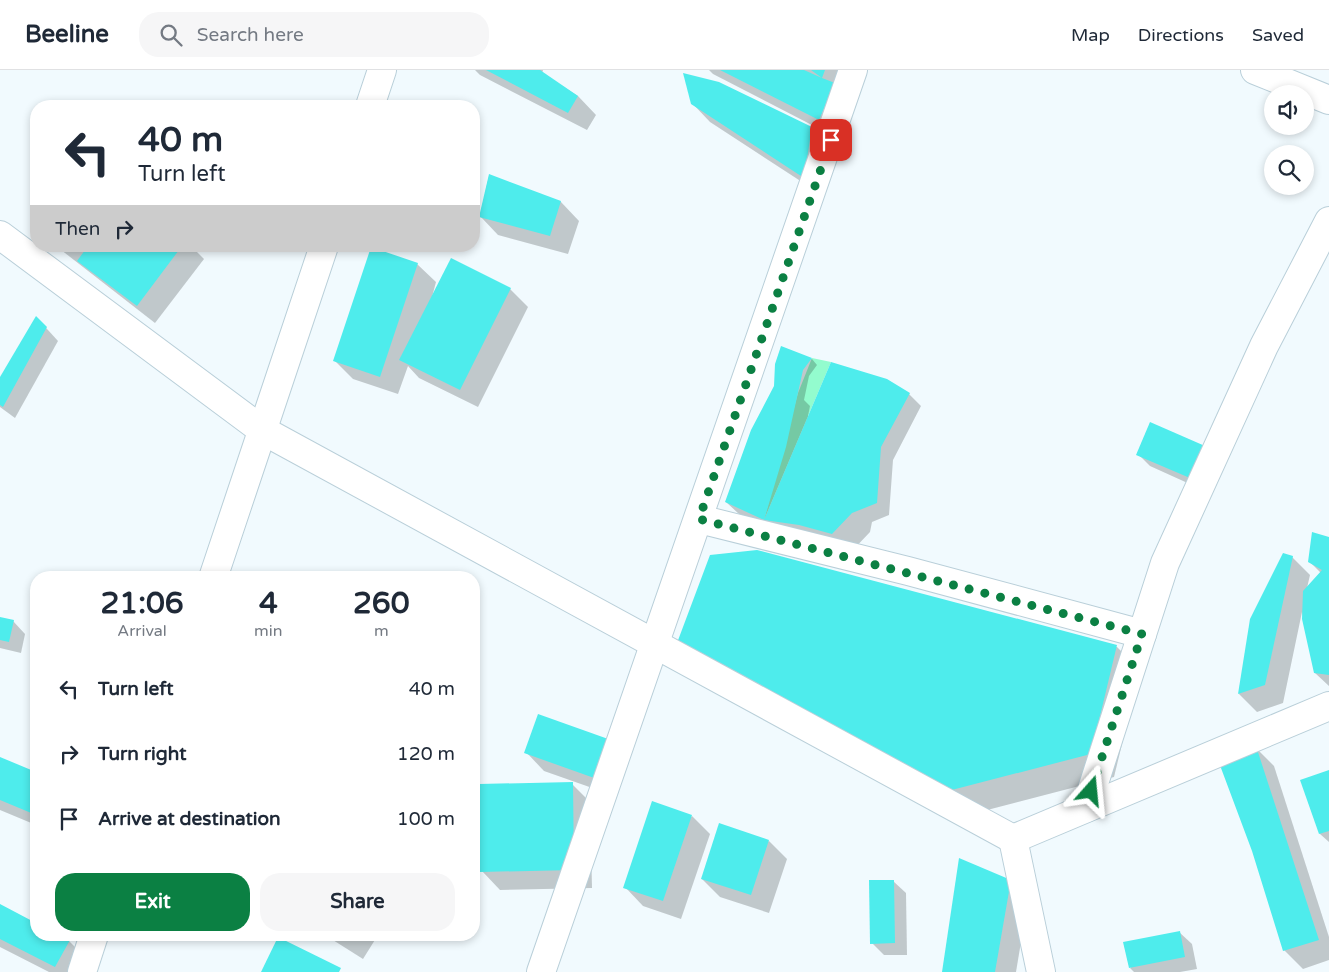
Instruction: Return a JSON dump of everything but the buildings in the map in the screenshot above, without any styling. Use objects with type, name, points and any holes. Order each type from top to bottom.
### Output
[{"type":"street","points":[[372,100],[382,70]]},
{"type":"street","points":[[541,972],[854,70]]},
{"type":"street","points":[[1255,70],[1329,100]]},
{"type":"street","points":[[1086,808],[1165,563],[1264,346],[1329,221]]},
{"type":"street","points":[[0,235],[262,430],[1013,839],[1041,972]]},
{"type":"street","points":[[215,571],[322,252]]},
{"type":"street","points":[[699,519],[1142,634]]},
{"type":"street","points":[[1013,839],[1329,706]]},
{"type":"street","points":[[82,972],[92,941]]},
{"type":"green space","points":[[812,358],[831,362],[764,520],[798,393]]},
{"type":"route","points":[[831,140],[699,519],[777,540],[908,571],[1142,634],[1091,791]]}]
